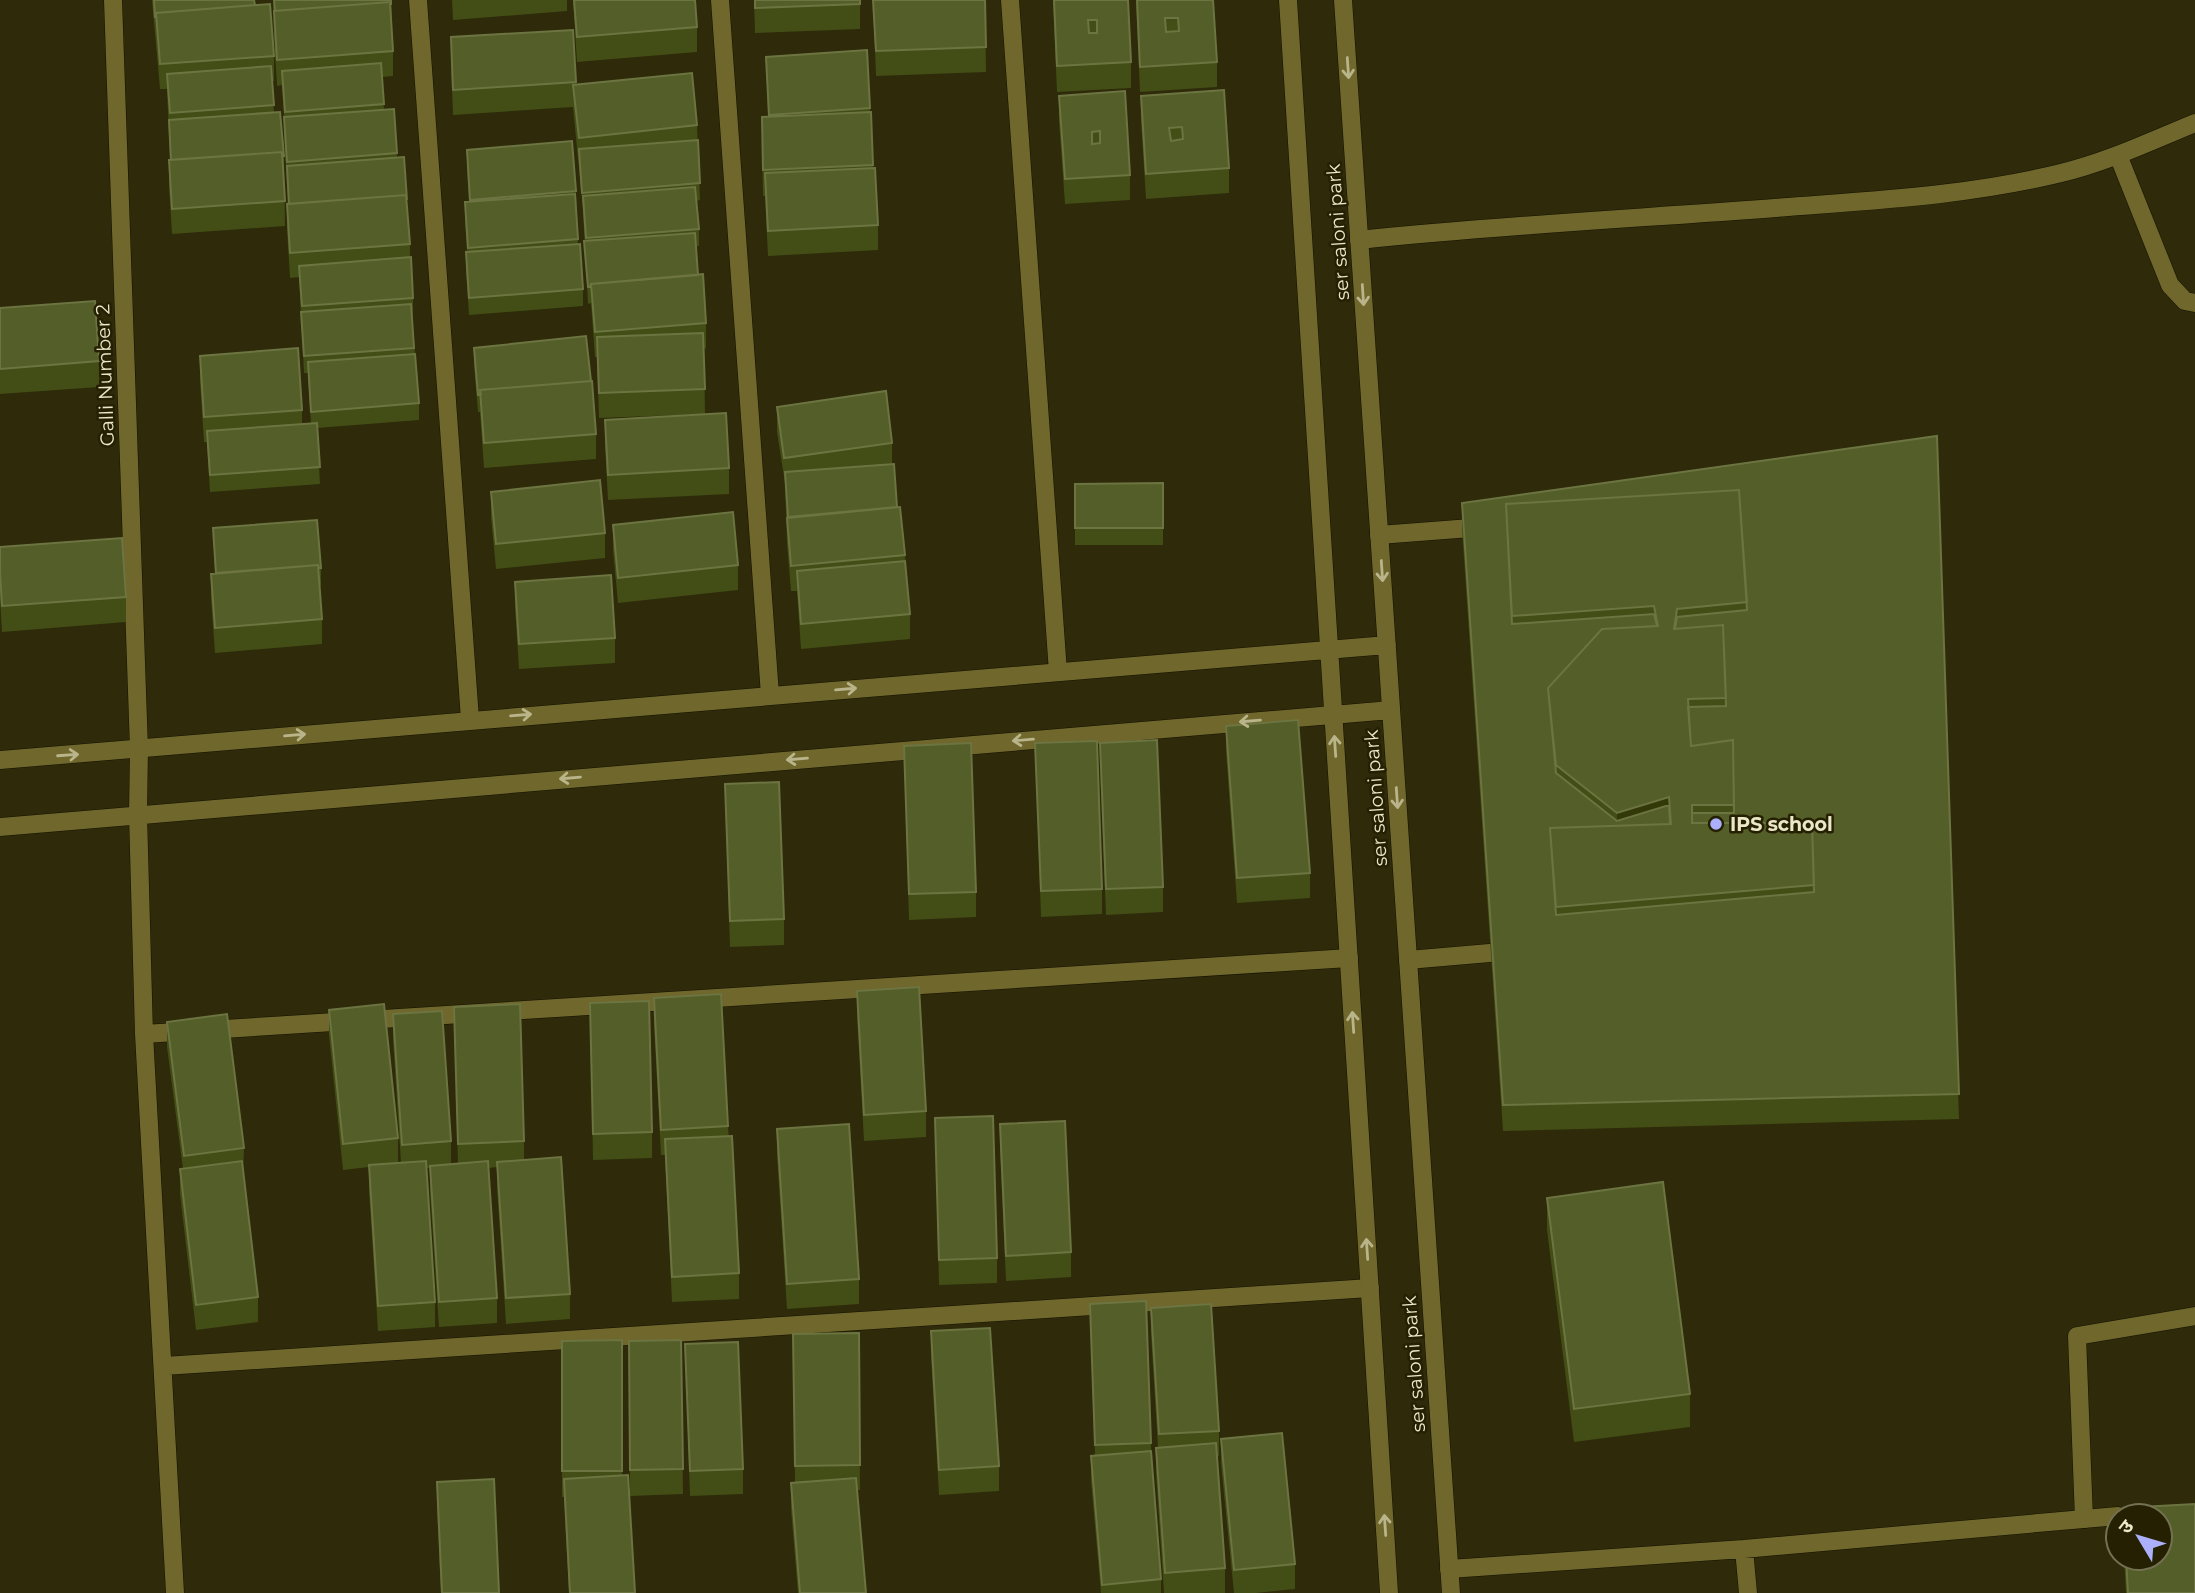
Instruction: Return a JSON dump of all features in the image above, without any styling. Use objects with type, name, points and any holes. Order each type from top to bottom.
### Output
[{"type":"street","name":"Galli Number 2","points":[[113,0],[139,749],[138,814],[144,1034],[175,1593]]},
{"type":"street","points":[[418,0],[470,719]]},
{"type":"street","points":[[720,0],[770,695]]},
{"type":"street","points":[[1010,0],[1058,672]]},
{"type":"street","points":[[1288,0],[1389,1593]]},
{"type":"street","name":"ser saloni park","points":[[1343,0],[1451,1593]]},
{"type":"street","points":[[1359,240],[1464,229],[1882,200],[1981,188],[2062,173],[2119,155],[2195,123]]},
{"type":"street","points":[[2119,155],[2170,285],[2185,301],[2195,303]]},
{"type":"street","points":[[1380,536],[1462,535],[1503,525]]},
{"type":"street","points":[[0,760],[1387,645]]},
{"type":"street","points":[[0,827],[1391,710]]},
{"type":"street","points":[[1503,928],[1505,951]]},
{"type":"street","points":[[1408,960],[1533,949]]},
{"type":"street","points":[[144,1034],[1349,958]]},
{"type":"street","points":[[164,1366],[1370,1287]]},
{"type":"street","points":[[2084,1519],[2077,1336],[2195,1316]]},
{"type":"street","points":[[1449,1569],[1744,1549],[2104,1517]]},
{"type":"street","points":[[1744,1549],[1748,1593]]},
{"type":"building","points":[[154,0],[254,0],[255,5],[156,13],[155,18]]},
{"type":"building","points":[[274,0],[391,0],[391,5],[390,2],[275,11]]},
{"type":"building","points":[[574,0],[695,0],[697,27],[577,37]]},
{"type":"building","points":[[755,0],[860,0],[860,4],[755,8]]},
{"type":"building","points":[[873,0],[985,0],[986,47],[876,51]]},
{"type":"building","points":[[1054,0],[1128,0],[1131,62],[1057,66]],"holes":[[[1088,20],[1097,20],[1097,33],[1089,33]]]},
{"type":"building","points":[[1137,0],[1213,0],[1217,62],[1140,67]],"holes":[[[1165,18],[1178,18],[1179,31],[1166,32]]]},
{"type":"building","points":[[390,2],[393,51],[277,60],[274,11]]},
{"type":"building","points":[[270,4],[274,56],[160,64],[156,13]]},
{"type":"building","points":[[573,30],[576,82],[453,90],[451,37]]},
{"type":"building","points":[[867,50],[870,108],[769,115],[766,57]]},
{"type":"building","points":[[381,63],[384,104],[285,112],[282,71]]},
{"type":"building","points":[[271,66],[274,105],[170,113],[167,74]]},
{"type":"building","points":[[692,73],[697,125],[579,138],[573,85]]},
{"type":"building","points":[[1224,90],[1229,168],[1146,174],[1141,96]],"holes":[[[1182,127],[1183,139],[1171,141],[1169,128]]]},
{"type":"building","points":[[1125,91],[1130,175],[1065,179],[1059,96]],"holes":[[[1100,131],[1100,143],[1092,144],[1092,132]]]},
{"type":"building","points":[[394,109],[397,153],[287,162],[284,117]]},
{"type":"building","points":[[280,112],[284,156],[282,152],[171,160],[169,120]]},
{"type":"building","points":[[871,112],[873,165],[763,170],[762,117]]},
{"type":"building","points":[[698,140],[700,183],[582,193],[579,149]]},
{"type":"building","points":[[572,141],[576,191],[470,200],[467,150]]},
{"type":"building","points":[[282,152],[285,201],[172,209],[169,160]]},
{"type":"building","points":[[404,157],[407,200],[406,195],[289,204],[287,166]]},
{"type":"building","points":[[875,168],[878,225],[768,231],[765,173]]},
{"type":"building","points":[[695,187],[699,229],[586,238],[583,196]]},
{"type":"building","points":[[575,194],[578,239],[468,248],[465,202]]},
{"type":"building","points":[[406,195],[410,244],[290,253],[287,204]]},
{"type":"building","points":[[695,233],[698,275],[591,284],[588,287],[584,241]]},
{"type":"building","points":[[580,244],[583,289],[469,298],[466,252]]},
{"type":"building","points":[[411,257],[413,298],[302,306],[299,266]]},
{"type":"building","points":[[703,274],[706,323],[595,332],[591,284]]},
{"type":"building","points":[[95,301],[99,361],[0,369],[0,308]]},
{"type":"building","points":[[411,304],[414,348],[304,356],[301,312]]},
{"type":"building","points":[[703,333],[705,389],[599,393],[597,337]]},
{"type":"building","points":[[586,336],[591,381],[480,390],[481,394],[478,395],[474,348]]},
{"type":"building","points":[[298,348],[302,410],[204,417],[200,356]]},
{"type":"building","points":[[415,354],[419,403],[311,412],[308,362]]},
{"type":"building","points":[[592,381],[596,434],[484,443],[480,390]]},
{"type":"building","points":[[886,391],[892,443],[784,458],[777,407]]},
{"type":"building","points":[[726,413],[729,468],[608,475],[605,420]]},
{"type":"building","points":[[317,423],[320,467],[210,475],[207,431]]},
{"type":"building","name":"IPS school","points":[[1937,436],[1959,1094],[1503,1105],[1462,503]],"holes":[[[1739,490],[1747,610],[1677,617],[1675,629],[1723,625],[1726,706],[1688,707],[1691,746],[1733,740],[1734,813],[1692,813],[1692,823],[1812,823],[1814,892],[1556,915],[1550,828],[1670,824],[1669,805],[1617,821],[1556,773],[1548,688],[1602,629],[1657,626],[1654,614],[1512,624],[1506,504]]]},
{"type":"building","points":[[894,464],[897,507],[788,517],[785,472]]},
{"type":"building","points":[[600,480],[605,533],[496,544],[491,492]]},
{"type":"building","points":[[1163,483],[1163,528],[1075,528],[1075,484]]},
{"type":"building","points":[[1739,490],[1747,602],[1677,609],[1674,629],[1723,625],[1726,698],[1688,699],[1691,746],[1733,740],[1734,805],[1692,805],[1692,823],[1812,823],[1814,885],[1556,907],[1550,828],[1671,824],[1669,797],[1617,813],[1556,765],[1548,688],[1602,629],[1658,626],[1654,606],[1512,616],[1506,504]]},
{"type":"building","points":[[900,507],[905,555],[791,566],[787,518]]},
{"type":"building","points":[[733,512],[738,565],[618,578],[613,525]]},
{"type":"building","points":[[317,520],[321,568],[318,565],[216,573],[213,528]]},
{"type":"building","points":[[122,538],[126,597],[2,606],[0,547]]},
{"type":"building","points":[[905,561],[910,614],[801,624],[797,571]]},
{"type":"building","points":[[318,565],[322,619],[215,628],[211,574]]},
{"type":"building","points":[[611,575],[615,638],[519,644],[515,582]]},
{"type":"building","points":[[1298,720],[1310,873],[1237,878],[1226,726]]},
{"type":"building","points":[[1157,740],[1163,887],[1106,889],[1100,743]]},
{"type":"building","points":[[1097,741],[1102,889],[1041,891],[1035,743]]},
{"type":"building","points":[[971,743],[976,892],[909,894],[904,746]]},
{"type":"building","points":[[779,782],[784,919],[730,921],[725,784]]},
{"type":"building","points":[[919,987],[926,1111],[864,1115],[857,991]]},
{"type":"building","points":[[721,994],[728,1126],[661,1130],[654,998]]},
{"type":"building","points":[[649,1001],[652,1132],[593,1134],[590,1003]]},
{"type":"building","points":[[384,1004],[398,1138],[343,1144],[329,1010]]},
{"type":"building","points":[[520,1004],[524,1141],[458,1144],[454,1007]]},
{"type":"building","points":[[442,1011],[451,1141],[402,1145],[393,1014]]},
{"type":"building","points":[[227,1014],[244,1148],[184,1156],[167,1022]]},
{"type":"building","points":[[993,1116],[997,1258],[939,1260],[935,1118]]},
{"type":"building","points":[[1065,1121],[1071,1252],[1006,1256],[1000,1124]]},
{"type":"building","points":[[849,1124],[859,1279],[787,1284],[777,1129]]},
{"type":"building","points":[[732,1136],[739,1273],[672,1277],[665,1139]]},
{"type":"building","points":[[561,1157],[570,1294],[506,1298],[497,1162]]},
{"type":"building","points":[[242,1161],[258,1297],[196,1305],[180,1169]]},
{"type":"building","points":[[426,1161],[435,1302],[378,1306],[369,1165]]},
{"type":"building","points":[[488,1161],[497,1298],[439,1302],[430,1166]]},
{"type":"building","points":[[1663,1182],[1690,1394],[1574,1409],[1547,1198]]},
{"type":"building","points":[[1146,1301],[1151,1443],[1095,1445],[1090,1304]]},
{"type":"building","points":[[1211,1304],[1219,1431],[1159,1434],[1151,1308]]},
{"type":"building","points":[[990,1328],[999,1466],[939,1470],[931,1331]]},
{"type":"building","points":[[859,1333],[860,1465],[795,1466],[793,1334]]},
{"type":"building","points":[[622,1340],[622,1471],[562,1471],[562,1341]]},
{"type":"building","points":[[681,1340],[683,1469],[630,1470],[629,1341]]},
{"type":"building","points":[[738,1342],[743,1469],[690,1471],[685,1344]]},
{"type":"building","points":[[1282,1433],[1295,1564],[1234,1570],[1221,1439]]},
{"type":"building","points":[[1216,1443],[1225,1568],[1165,1573],[1156,1448]]},
{"type":"building","points":[[1151,1451],[1161,1579],[1102,1585],[1091,1456]]},
{"type":"building","points":[[628,1475],[635,1593],[570,1593],[564,1479]]},
{"type":"building","points":[[856,1478],[866,1593],[800,1593],[791,1483]]},
{"type":"building","points":[[494,1479],[499,1593],[442,1593],[437,1482]]},
{"type":"building","points":[[2195,1504],[2195,1593],[2128,1593],[2127,1572],[2174,1572],[2174,1505]]},
{"type":"place","name":"IPS school","points":[[1716,824]]}]
